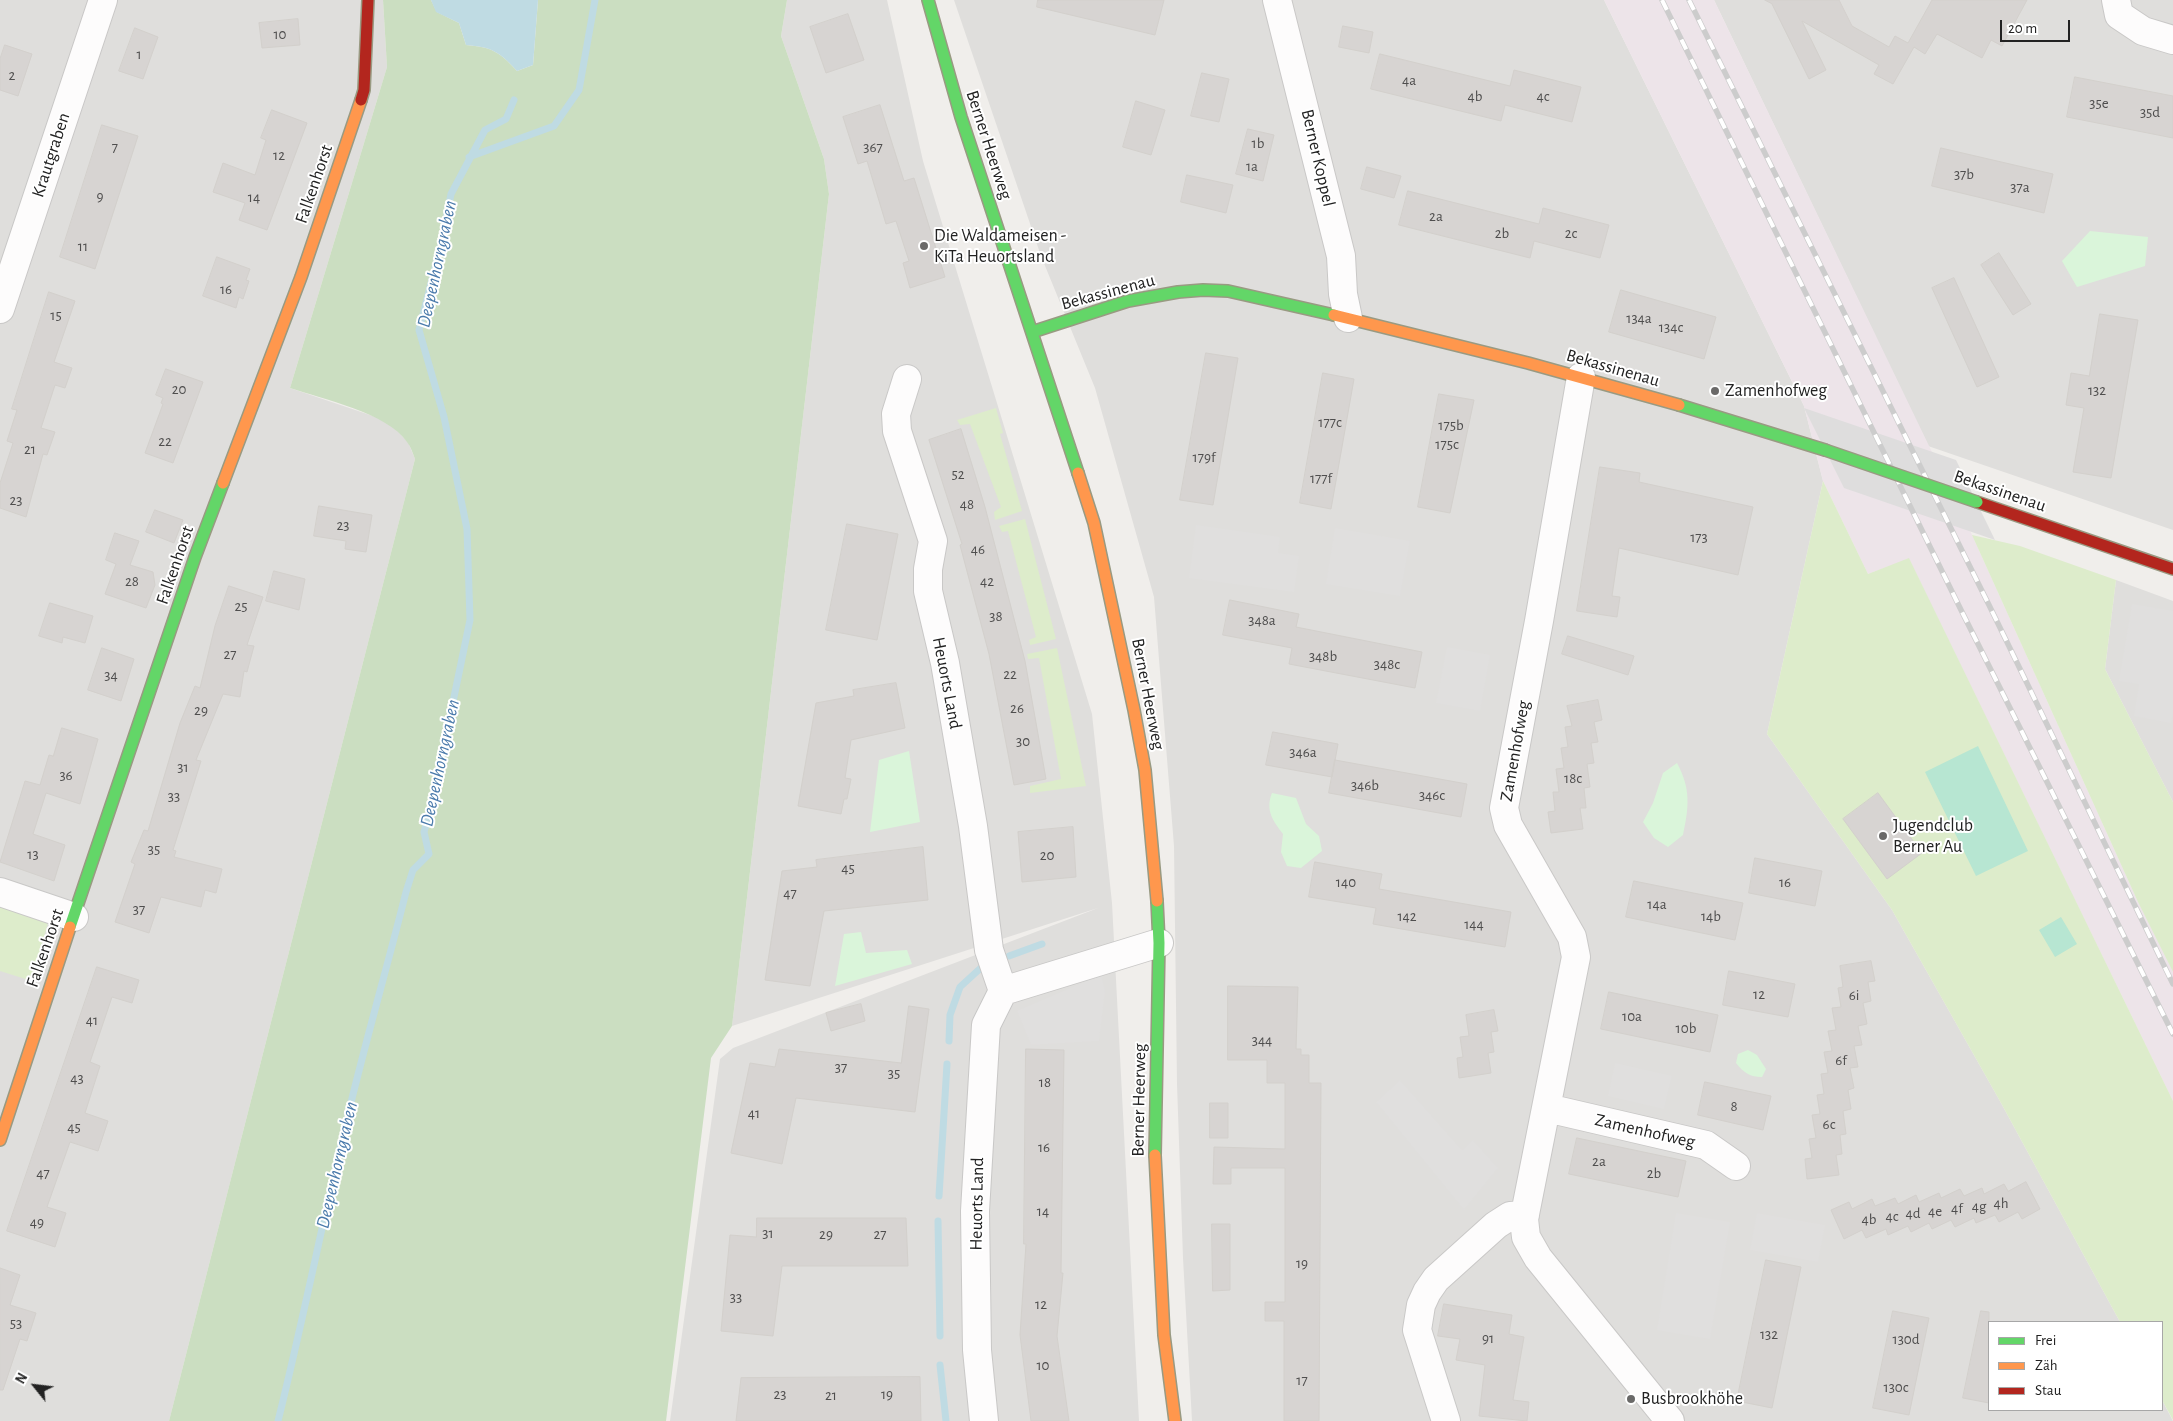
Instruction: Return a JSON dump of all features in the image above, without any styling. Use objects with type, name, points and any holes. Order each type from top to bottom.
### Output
[{"type":"street","name":"Krautgraben","points":[[0,309],[103,0]]},
{"type":"street","name":"Falkenhorst","points":[[0,1140],[195,557],[301,277],[364,90],[368,0]]},
{"type":"street","name":"Berner Heerweg","points":[[928,0],[961,117],[1094,524],[1116,619],[1145,770],[1159,943],[1155,1176],[1164,1335],[1175,1421]]},
{"type":"street","name":"Berner Koppel","points":[[1278,0],[1341,256],[1343,294],[1348,318]]},
{"type":"street","points":[[2117,8],[2143,31],[2173,40]]},
{"type":"street","name":"Bekassinenau","points":[[1032,332],[1127,301],[1152,295],[1206,289],[1228,291],[1348,318],[1581,377],[1707,413],[1825,450],[2173,569]]},
{"type":"street","name":"Zamenhofweg","points":[[1524,1215],[1576,957],[1572,936],[1508,825],[1504,808],[1539,622],[1581,377]]},
{"type":"street","name":"Heuorts Land","points":[[907,379],[896,414],[897,431],[933,541],[928,569],[928,591],[945,663],[971,816],[989,950],[1002,991],[986,1024],[975,1211],[977,1350],[984,1421]]},
{"type":"street","points":[[0,892],[74,917]]},
{"type":"street","points":[[1002,991],[1159,943]]},
{"type":"street","name":"Zamenhofweg","points":[[1547,1108],[1706,1145],[1736,1166]]},
{"type":"street","points":[[1446,1421],[1416,1330],[1421,1305],[1436,1279],[1496,1225],[1510,1216],[1524,1215],[1526,1237],[1538,1258],[1670,1421]]},
{"type":"shaded area","points":[[0,0],[383,0],[387,67],[290,388],[379,418],[395,428],[408,442],[415,459],[169,1421],[0,1421]]},
{"type":"shaded area","points":[[787,0],[887,0],[923,161],[1092,714],[1112,903],[1139,1421],[670,1421],[720,1059],[733,1048],[1098,908],[732,1026],[829,194],[824,159],[781,36]]},
{"type":"shaded area","points":[[954,0],[1604,0],[1804,406],[1823,481],[1767,734],[1892,910],[2001,1103],[2119,1321],[1988,1321],[1988,1411],[2163,1411],[2163,1402],[2173,1421],[1192,1421],[1183,1258],[1177,1084],[1174,846],[1154,597],[1095,388],[1041,256]]},
{"type":"shaded area","points":[[1604,0],[1714,0],[1972,535],[2138,902],[2173,972],[2173,1101],[1909,559],[1868,574],[1823,481],[1804,406]]},
{"type":"shaded area","points":[[1714,0],[2173,0],[2173,530],[1928,446]]},
{"type":"shaded area","points":[[1196,525],[1280,537],[1278,553],[1299,556],[1294,592],[1189,578]]},
{"type":"shaded area","points":[[1335,528],[1410,541],[1400,596],[1326,584]]},
{"type":"shaded area","points":[[2116,580],[2173,601],[2173,802],[2105,669]]},
{"type":"shaded area","points":[[2132,604],[2173,611],[2173,713],[2171,723],[2134,716],[2139,684],[2119,681]]},
{"type":"shaded area","points":[[1447,647],[1490,655],[1480,711],[1436,703]]},
{"type":"shaded area","points":[[1101,975],[1105,991],[1099,1041],[1031,1045],[1017,1011]]},
{"type":"shaded area","points":[[1615,1063],[1672,1076],[1664,1109],[1608,1096]]},
{"type":"shaded area","points":[[1400,1080],[1462,1150],[1473,1140],[1498,1168],[1464,1210],[1376,1102]]},
{"type":"shaded area","points":[[1676,1213],[1730,1222],[1710,1339],[1657,1330]]},
{"type":"shaded area","points":[[1757,1213],[1825,1225],[1818,1262],[1750,1250]]},
{"type":"green space","points":[[383,0],[431,0],[437,12],[459,23],[466,45],[483,47],[495,52],[506,59],[517,71],[533,65],[538,0],[787,0],[781,36],[824,159],[829,194],[732,1026],[711,1058],[666,1421],[169,1421],[415,459],[407,442],[398,432],[385,423],[353,408],[290,388],[387,67]]},
{"type":"green space","points":[[2090,231],[2148,237],[2145,266],[2077,287],[2062,261]]},
{"type":"green space","points":[[996,408],[1003,433],[1000,434],[1022,511],[995,520],[994,512],[1001,507],[970,424],[960,425],[957,420]]},
{"type":"green space","points":[[1823,481],[1868,574],[1909,558],[2173,1101],[2173,1420],[2163,1402],[2163,1321],[2119,1321],[2001,1103],[1892,910],[1767,734]]},
{"type":"green space","points":[[1025,519],[1056,639],[1030,645],[1029,640],[1036,637],[1008,531],[1002,532],[999,526]]},
{"type":"green space","points":[[1972,535],[2020,546],[2116,580],[2105,669],[2173,802],[2173,972],[2138,902]]},
{"type":"green space","points":[[1057,648],[1086,786],[1030,793],[1030,786],[1061,779],[1039,658],[1028,659],[1027,654]]},
{"type":"green space","points":[[1978,746],[2028,851],[1976,876],[1925,772]]},
{"type":"green space","points":[[909,751],[920,822],[870,832],[879,760]]},
{"type":"green space","points":[[1677,763],[1682,772],[1687,790],[1687,816],[1683,835],[1668,847],[1654,838],[1643,822],[1653,803],[1663,773]]},
{"type":"green space","points":[[1272,793],[1296,798],[1306,824],[1319,836],[1322,851],[1301,868],[1287,866],[1281,852],[1283,834],[1273,820],[1269,805]]},
{"type":"green space","points":[[0,902],[49,919],[32,981],[0,971]]},
{"type":"green space","points":[[2061,917],[2077,944],[2055,957],[2039,930]]},
{"type":"green space","points":[[861,932],[866,953],[907,950],[912,964],[835,986],[844,934]]},
{"type":"green space","points":[[1748,1050],[1757,1055],[1766,1069],[1762,1077],[1748,1074],[1736,1063],[1738,1054]]},
{"type":"water","points":[[431,0],[538,0],[533,65],[517,71],[506,59],[495,52],[483,47],[466,45],[459,23],[436,12]]},
{"type":"pier","points":[[1804,408],[1956,460],[1995,540],[1844,488]]},
{"type":"building","points":[[1038,0],[1164,0],[1155,35],[1037,7]]},
{"type":"building","points":[[1765,0],[1839,0],[1852,26],[1889,47],[1895,36],[1908,43],[1932,0],[2027,0],[2002,46],[1991,40],[1982,58],[1937,34],[1925,54],[1914,47],[1893,84],[1874,74],[1879,65],[1802,21],[1826,70],[1809,79],[1772,4]]},
{"type":"building","points":[[848,14],[864,60],[826,73],[810,27]]},
{"type":"building","points":[[298,19],[300,45],[262,48],[259,23]]},
{"type":"building","points":[[1343,26],[1373,32],[1369,53],[1339,47]]},
{"type":"building","points":[[135,28],[158,37],[143,79],[119,71]]},
{"type":"building","points":[[5,45],[32,54],[18,96],[0,90],[0,59]]},
{"type":"building","points":[[1380,54],[1510,86],[1514,70],[1581,87],[1572,122],[1505,105],[1501,121],[1371,89]]},
{"type":"building","points":[[1202,73],[1229,79],[1219,122],[1191,116]]},
{"type":"building","points":[[2075,77],[2173,96],[2173,138],[2067,117]]},
{"type":"building","points":[[1136,101],[1165,110],[1151,155],[1123,147]]},
{"type":"building","points":[[880,105],[904,181],[914,178],[945,277],[910,288],[903,263],[909,261],[896,221],[886,224],[867,161],[858,164],[843,117]]},
{"type":"building","points":[[272,110],[307,123],[267,230],[239,220],[245,203],[213,192],[223,163],[255,175],[266,140],[261,138]]},
{"type":"building","points":[[102,125],[138,136],[95,269],[60,257]]},
{"type":"building","points":[[1248,129],[1274,135],[1263,181],[1236,174]]},
{"type":"building","points":[[1941,148],[2053,174],[2044,213],[1932,186]]},
{"type":"building","points":[[1367,167],[1401,176],[1394,198],[1361,189]]},
{"type":"building","points":[[1187,175],[1233,185],[1226,213],[1181,202]]},
{"type":"building","points":[[1408,191],[1539,224],[1543,208],[1609,225],[1600,258],[1534,241],[1530,258],[1399,225]]},
{"type":"building","points":[[1999,253],[2031,304],[2013,315],[1981,265]]},
{"type":"building","points":[[217,257],[250,269],[246,280],[249,281],[243,299],[239,297],[236,308],[203,296]]},
{"type":"building","points":[[1954,278],[1999,377],[1977,387],[1932,288]]},
{"type":"building","points":[[1621,290],[1716,317],[1704,359],[1609,332]]},
{"type":"building","points":[[49,292],[75,301],[54,362],[72,368],[65,388],[55,385],[41,428],[55,432],[47,455],[43,454],[26,517],[0,508],[0,483],[13,443],[7,441],[17,410],[12,409]]},
{"type":"building","points":[[2100,314],[2138,320],[2111,478],[2073,472],[2084,408],[2066,405],[2071,373],[2089,376]]},
{"type":"building","points":[[1206,353],[1238,358],[1213,505],[1180,500]]},
{"type":"building","points":[[166,369],[203,382],[173,463],[145,453],[163,404],[161,403],[163,398],[156,395]]},
{"type":"building","points":[[1323,373],[1354,379],[1331,509],[1300,503]]},
{"type":"building","points":[[1439,394],[1474,400],[1450,513],[1418,507]]},
{"type":"building","points":[[961,429],[985,507],[1025,661],[1046,779],[1014,785],[989,654],[960,545],[962,544],[929,440]]},
{"type":"building","points":[[1600,467],[1640,473],[1639,482],[1753,507],[1738,575],[1619,548],[1612,596],[1620,597],[1617,617],[1577,611]]},
{"type":"building","points":[[319,506],[372,515],[366,552],[345,549],[346,541],[314,536]]},
{"type":"building","points":[[155,510],[183,520],[174,543],[146,532]]},
{"type":"building","points":[[847,524],[898,534],[877,640],[826,630]]},
{"type":"building","points":[[115,533],[139,541],[130,565],[153,572],[155,585],[146,608],[105,594],[116,564],[106,560]]},
{"type":"building","points":[[274,571],[305,579],[299,610],[266,601]]},
{"type":"building","points":[[229,586],[263,597],[247,645],[254,646],[247,672],[244,671],[240,697],[223,694],[196,760],[201,761],[173,850],[176,851],[174,857],[222,869],[216,893],[205,890],[201,907],[161,897],[149,933],[115,922],[135,864],[131,862],[144,830],[148,831],[180,723],[195,686],[200,688],[215,626]]},
{"type":"building","points":[[1230,600],[1299,614],[1296,627],[1422,652],[1415,688],[1289,664],[1292,648],[1223,635]]},
{"type":"building","points":[[50,603],[93,616],[85,643],[63,637],[62,643],[39,636]]},
{"type":"building","points":[[1568,636],[1634,656],[1628,675],[1562,654]]},
{"type":"building","points":[[102,648],[134,659],[121,701],[88,690]]},
{"type":"building","points":[[896,683],[905,728],[851,740],[845,778],[851,779],[847,799],[844,799],[841,814],[798,806],[816,703],[854,696],[853,690]]},
{"type":"building","points":[[1598,700],[1602,720],[1594,722],[1598,742],[1591,743],[1594,763],[1587,764],[1590,787],[1584,788],[1586,808],[1580,808],[1583,829],[1551,833],[1548,812],[1555,811],[1553,792],[1559,792],[1556,769],[1564,768],[1561,748],[1568,747],[1565,727],[1572,726],[1567,706]]},
{"type":"building","points":[[62,728],[98,739],[80,804],[46,793],[33,834],[65,845],[54,881],[0,862],[25,781],[40,785],[49,755],[53,756]]},
{"type":"building","points":[[1273,732],[1338,744],[1332,777],[1266,765]]},
{"type":"building","points":[[1335,760],[1467,784],[1461,817],[1329,793]]},
{"type":"building","name":"Jugendclub Berner Au","points":[[1878,793],[1922,853],[1887,879],[1843,819]]},
{"type":"building","points":[[1073,827],[1076,877],[1022,882],[1018,832]]},
{"type":"building","points":[[923,847],[928,900],[824,911],[810,986],[765,980],[782,871],[817,867],[816,860]]},
{"type":"building","points":[[1755,858],[1822,871],[1815,906],[1749,893]]},
{"type":"building","points":[[1315,862],[1382,874],[1379,889],[1511,912],[1505,947],[1373,924],[1376,908],[1309,897]]},
{"type":"building","points":[[1634,881],[1743,903],[1735,940],[1626,917]]},
{"type":"building","points":[[1871,961],[1875,981],[1868,982],[1871,1001],[1863,1003],[1867,1024],[1858,1026],[1862,1045],[1854,1046],[1858,1067],[1850,1068],[1854,1088],[1848,1090],[1851,1109],[1843,1111],[1846,1134],[1840,1135],[1842,1154],[1836,1155],[1839,1175],[1807,1179],[1805,1159],[1812,1158],[1809,1139],[1816,1138],[1812,1115],[1820,1114],[1817,1095],[1824,1094],[1821,1074],[1828,1073],[1824,1052],[1832,1051],[1828,1031],[1836,1030],[1832,1008],[1841,1007],[1838,988],[1843,987],[1840,966]]},
{"type":"building","points":[[97,967],[139,980],[132,1003],[112,997],[90,1062],[100,1066],[85,1113],[108,1121],[98,1151],[70,1142],[47,1207],[66,1213],[55,1247],[7,1231]]},
{"type":"building","points":[[1729,971],[1795,984],[1788,1017],[1723,1005]]},
{"type":"building","points":[[1228,986],[1298,987],[1296,1049],[1301,1049],[1301,1055],[1309,1055],[1309,1083],[1321,1083],[1319,1421],[1284,1421],[1284,1321],[1265,1321],[1265,1302],[1285,1302],[1285,1168],[1231,1168],[1231,1184],[1213,1184],[1214,1147],[1285,1149],[1285,1083],[1267,1083],[1267,1060],[1228,1060]]},
{"type":"building","points":[[1609,992],[1718,1015],[1710,1052],[1601,1029]]},
{"type":"building","points":[[861,1004],[865,1021],[831,1031],[826,1013]]},
{"type":"building","points":[[909,1006],[929,1009],[915,1112],[796,1098],[782,1164],[731,1153],[750,1063],[775,1067],[779,1049],[901,1063]]},
{"type":"building","points":[[1494,1010],[1498,1031],[1491,1032],[1494,1052],[1488,1053],[1491,1073],[1459,1078],[1457,1058],[1463,1057],[1460,1037],[1469,1036],[1466,1015]]},
{"type":"building","points":[[1026,1049],[1064,1050],[1061,1273],[1063,1273],[1057,1336],[1069,1421],[1031,1421],[1020,1335],[1026,1244],[1024,1244]]},
{"type":"building","points":[[1705,1082],[1771,1096],[1763,1130],[1698,1115]]},
{"type":"building","points":[[1210,1103],[1228,1103],[1228,1138],[1210,1138]]},
{"type":"building","points":[[1577,1138],[1686,1161],[1678,1197],[1569,1174]]},
{"type":"building","points":[[2026,1182],[2040,1209],[2022,1219],[2018,1212],[1999,1222],[1995,1215],[1976,1223],[1974,1218],[1955,1227],[1951,1220],[1932,1229],[1929,1223],[1911,1232],[1908,1226],[1888,1235],[1886,1229],[1866,1238],[1862,1230],[1844,1239],[1831,1210],[1849,1202],[1852,1209],[1872,1199],[1875,1206],[1895,1198],[1898,1204],[1916,1195],[1919,1202],[1939,1193],[1941,1198],[1960,1189],[1964,1196],[1982,1188],[1984,1194],[2004,1184],[2008,1191]]},
{"type":"building","points":[[757,1218],[906,1218],[908,1266],[782,1266],[773,1336],[721,1331],[730,1235],[756,1237]]},
{"type":"building","points":[[1212,1224],[1230,1224],[1230,1290],[1213,1291]]},
{"type":"building","points":[[1766,1260],[1801,1267],[1772,1408],[1737,1401]]},
{"type":"building","points":[[0,1268],[20,1275],[10,1305],[36,1313],[27,1341],[20,1339],[3,1390],[0,1390]]},
{"type":"building","points":[[1444,1304],[1512,1315],[1509,1334],[1524,1337],[1513,1400],[1529,1402],[1527,1421],[1479,1416],[1485,1365],[1456,1360],[1460,1339],[1438,1336]]},
{"type":"building","points":[[1893,1311],[1929,1318],[1909,1415],[1873,1408]]},
{"type":"building","points":[[1981,1311],[1989,1312],[1988,1403],[1963,1398]]},
{"type":"building","points":[[920,1377],[921,1421],[736,1421],[741,1378]]},
{"type":"waterway","name":"Deepenhorngraben","points":[[469,157],[554,126],[579,90],[595,0]]},
{"type":"waterway","name":"Deepenhorngraben","points":[[278,1421],[347,1119],[406,892],[413,870],[429,854],[424,832],[432,803],[470,620],[467,529],[444,417],[419,330],[441,244],[451,194],[485,130],[506,119],[514,100]]},
{"type":"waterway","points":[[1009,956],[1042,944]]},
{"type":"waterway","points":[[949,1041],[950,1015],[960,987],[984,965]]},
{"type":"waterway","points":[[939,1196],[947,1064]]},
{"type":"waterway","points":[[938,1221],[940,1336]]},
{"type":"waterway","points":[[940,1365],[946,1421]]},
{"type":"railway","points":[[1662,0],[1963,614],[2173,1034]]},
{"type":"railway","points":[[1689,0],[1989,605],[2173,984]]},
{"type":"traffic: fast","points":[[928,0],[961,117],[1078,473]]},
{"type":"traffic: fast","points":[[1032,332],[1128,301],[1178,292],[1203,290],[1228,291],[1334,315]]},
{"type":"traffic: fast","points":[[1679,405],[1825,450]]},
{"type":"traffic: fast","points":[[1825,450],[1977,502]]},
{"type":"traffic: fast","points":[[70,927],[195,557],[223,483]]},
{"type":"traffic: fast","points":[[1155,1155],[1159,943],[1157,901]]},
{"type":"traffic: slow","points":[[223,483],[301,277],[361,100]]},
{"type":"traffic: slow","points":[[1334,315],[1528,363],[1679,405]]},
{"type":"traffic: slow","points":[[1078,473],[1094,523],[1134,710],[1145,770],[1157,901]]},
{"type":"traffic: slow","points":[[0,1140],[70,927]]},
{"type":"traffic: slow","points":[[1155,1155],[1164,1335],[1175,1421]]},
{"type":"traffic: jam","points":[[361,100],[364,90],[368,0]]},
{"type":"traffic: jam","points":[[1977,502],[2173,569]]},
{"type":"place","name":"Die Waldameisen - KiTa Heuortsland","points":[[924,246]]},
{"type":"place","name":"Zamenhofweg","points":[[1715,391]]},
{"type":"place","name":"Jugendclub Berner Au","points":[[1883,836]]},
{"type":"place","name":"Busbrookhöhe","points":[[1631,1399]]}]
